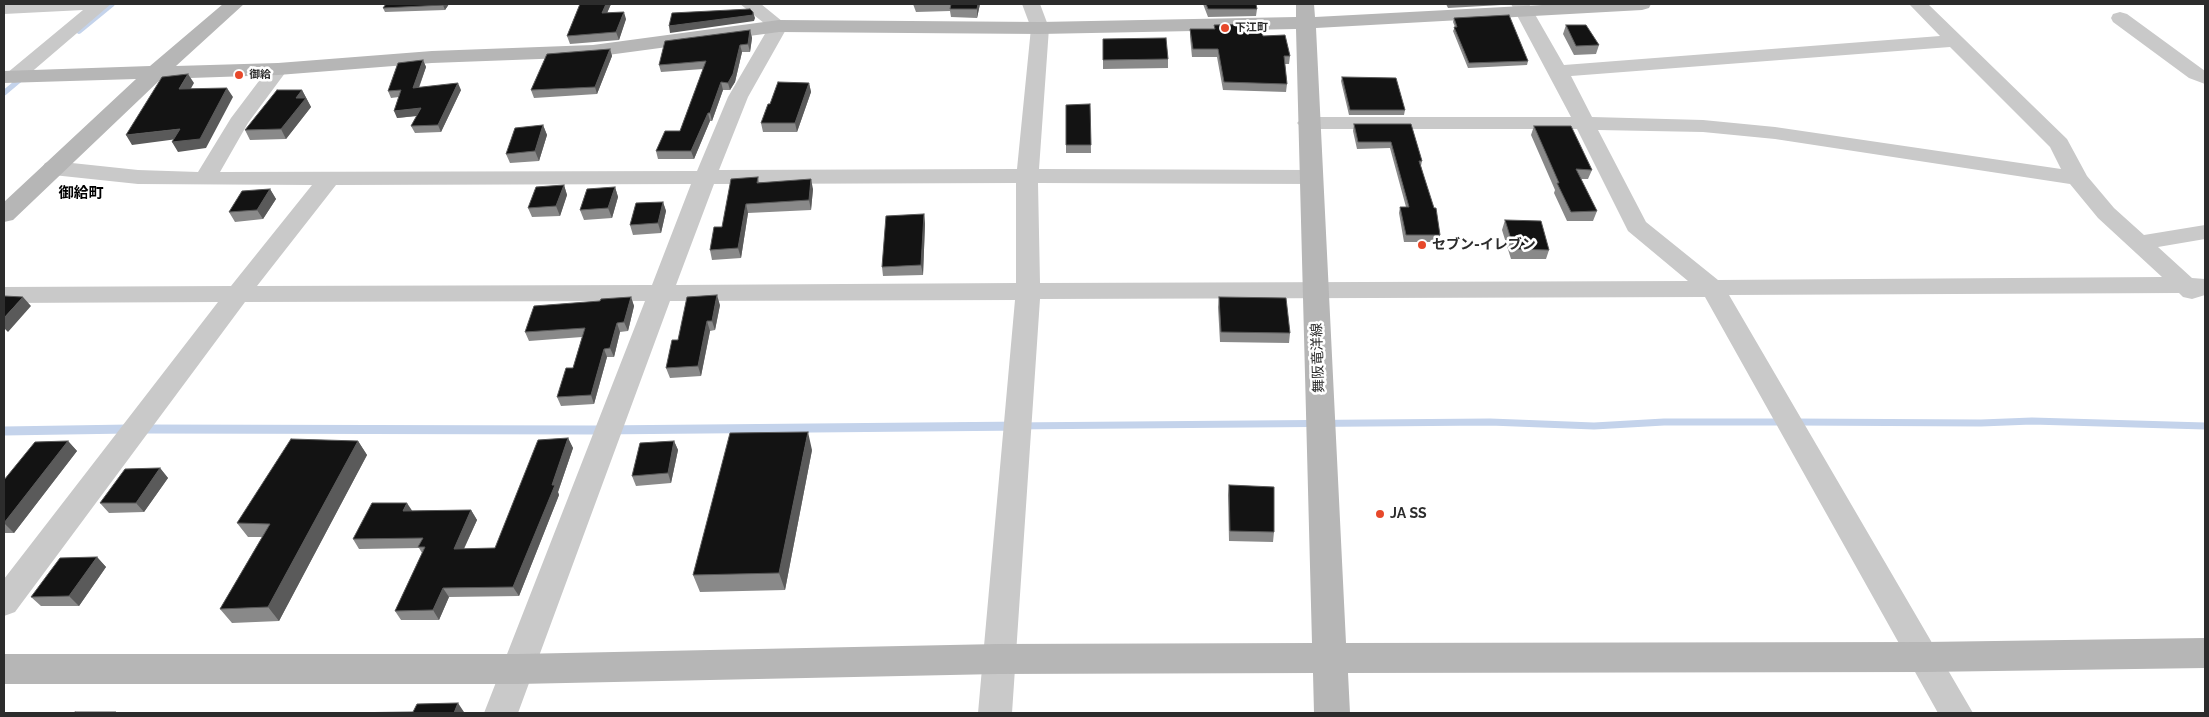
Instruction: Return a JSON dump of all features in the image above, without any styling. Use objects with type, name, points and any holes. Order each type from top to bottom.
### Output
[{"type":"street","points":[[4,8],[102,4],[9,77]]},
{"type":"street","points":[[4,215],[156,72],[234,4]]},
{"type":"street","points":[[749,4],[779,26]]},
{"type":"street","points":[[995,713],[1028,292],[1027,176],[1040,28],[1031,4]]},
{"type":"street","points":[[9,77],[278,69],[432,57],[593,51],[779,26],[1040,28],[1305,13],[1642,4]]},
{"type":"street","points":[[1918,4],[2059,144],[2077,178],[2106,213],[2139,243],[2195,286],[2205,304]]},
{"type":"street","points":[[1523,8],[1586,123],[1636,226],[1713,289],[1956,713]]},
{"type":"street","name":"舞阪竜洋線","points":[[1305,13],[1332,713]]},
{"type":"street","points":[[2120,18],[2196,74],[2205,78]]},
{"type":"street","points":[[501,713],[705,177],[738,97],[779,26]]},
{"type":"street","points":[[1558,71],[1955,41]]},
{"type":"street","points":[[205,179],[238,122],[278,69]]},
{"type":"street","points":[[1308,124],[1586,123],[1703,126],[1776,133],[2077,178]]},
{"type":"street","points":[[53,168],[138,177],[328,180],[1027,176],[1312,177]]},
{"type":"street","points":[[4,603],[238,294],[328,180]]},
{"type":"street","points":[[2139,243],[2205,232]]},
{"type":"street","points":[[4,295],[2195,286]]},
{"type":"street","points":[[4,668],[518,669],[998,659],[1925,657],[2205,653]]},
{"type":"building","points":[[386,4],[444,4],[383,8]]},
{"type":"building","points":[[580,4],[606,4],[602,13],[624,12],[616,32],[567,36]]},
{"type":"building","points":[[951,4],[978,4],[977,9],[950,9]]},
{"type":"building","points":[[1206,4],[1256,4],[1257,9],[1208,9]]},
{"type":"building","points":[[750,9],[753,15],[669,26],[672,13]]},
{"type":"building","points":[[1509,15],[1528,61],[1469,63],[1454,27],[1457,27],[1454,18]]},
{"type":"building","points":[[1260,24],[1263,36],[1285,35],[1290,56],[1284,56],[1287,84],[1224,82],[1218,49],[1193,49],[1190,29],[1215,29],[1214,25]]},
{"type":"building","points":[[1566,25],[1586,25],[1599,45],[1576,46]]},
{"type":"building","points":[[750,30],[748,44],[740,45],[733,74],[728,83],[721,82],[710,113],[708,113],[691,151],[656,151],[665,131],[680,131],[706,61],[659,65],[665,41]]},
{"type":"building","points":[[1166,38],[1168,59],[1103,60],[1103,39]]},
{"type":"building","points":[[610,49],[595,87],[531,90],[547,54]]},
{"type":"building","points":[[423,60],[413,88],[458,83],[438,125],[411,126],[421,108],[394,111],[401,90],[388,91],[398,63]]},
{"type":"building","points":[[188,74],[179,89],[227,88],[200,139],[172,142],[180,129],[126,135],[162,77]]},
{"type":"building","points":[[1342,77],[1396,78],[1405,110],[1350,110]]},
{"type":"building","points":[[778,82],[809,83],[795,123],[761,123],[768,104],[770,104]]},
{"type":"building","points":[[277,90],[302,90],[296,98],[306,98],[281,129],[245,130]]},
{"type":"building","points":[[1090,104],[1091,145],[1066,145],[1066,105]]},
{"type":"building","points":[[1354,124],[1411,124],[1422,161],[1419,161],[1434,208],[1436,208],[1440,235],[1406,235],[1400,207],[1409,207],[1391,142],[1358,142]]},
{"type":"building","points":[[543,125],[535,151],[506,154],[515,128]]},
{"type":"building","points":[[1534,126],[1571,126],[1592,170],[1576,169],[1597,211],[1571,212]]},
{"type":"building","points":[[758,177],[757,183],[811,179],[809,200],[746,204],[738,248],[710,250],[714,227],[722,227],[731,179]]},
{"type":"building","points":[[564,185],[556,206],[528,208],[536,187]]},
{"type":"building","points":[[615,187],[608,208],[580,210],[587,189]]},
{"type":"building","points":[[270,189],[257,210],[229,212],[242,191]]},
{"type":"building","points":[[663,202],[658,223],[630,225],[636,203]]},
{"type":"building","points":[[924,214],[921,265],[882,267],[886,216]]},
{"type":"building","points":[[1505,220],[1541,221],[1549,250],[1514,249]]},
{"type":"building","points":[[717,295],[712,321],[707,321],[698,366],[666,368],[672,340],[678,340],[687,297]]},
{"type":"building","points":[[4,296],[23,297],[4,318]]},
{"type":"building","points":[[631,297],[624,322],[617,323],[610,348],[604,349],[591,395],[557,397],[566,368],[573,368],[585,328],[525,332],[534,306]]},
{"type":"building","points":[[1219,297],[1286,298],[1290,333],[1221,332]]},
{"type":"building","points":[[808,432],[779,573],[693,575],[730,433]]},
{"type":"building","points":[[568,438],[552,485],[555,485],[513,587],[443,588],[433,610],[395,611],[425,547],[418,547],[423,538],[353,539],[372,503],[407,503],[403,511],[471,510],[454,549],[495,548],[538,440]]},
{"type":"building","points":[[291,439],[358,441],[268,607],[220,609],[270,524],[237,523]]},
{"type":"building","points":[[68,441],[4,523],[4,480],[35,442]]},
{"type":"building","points":[[674,441],[668,473],[632,476],[640,443]]},
{"type":"building","points":[[160,468],[136,503],[100,503],[125,469]]},
{"type":"building","points":[[1229,485],[1274,487],[1274,532],[1230,531]]},
{"type":"building","points":[[97,557],[69,596],[31,597],[60,558]]},
{"type":"building","points":[[458,703],[454,713],[335,713],[413,712],[417,704]]},
{"type":"building","points":[[75,712],[116,712],[74,713]]},
{"type":"waterway","points":[[79,31],[112,4]]},
{"type":"waterway","points":[[4,93],[23,77]]},
{"type":"waterway","points":[[1795,422],[1981,423],[2032,421],[2205,426]]},
{"type":"waterway","points":[[889,427],[1490,422],[1594,426],[1664,422],[1783,422]]},
{"type":"waterway","points":[[143,429],[597,430],[1028,426]]},
{"type":"waterway","points":[[4,431],[129,429]]},
{"type":"place","name":"下江町","points":[[1225,28]]},
{"type":"place","name":"御給","points":[[239,75]]},
{"type":"place","name":"セブン-イレブン","points":[[1422,245]]},
{"type":"place","name":"JA SS","points":[[1380,514]]},
{"type":"district","name":"御給町","points":[[81,193]]}]
